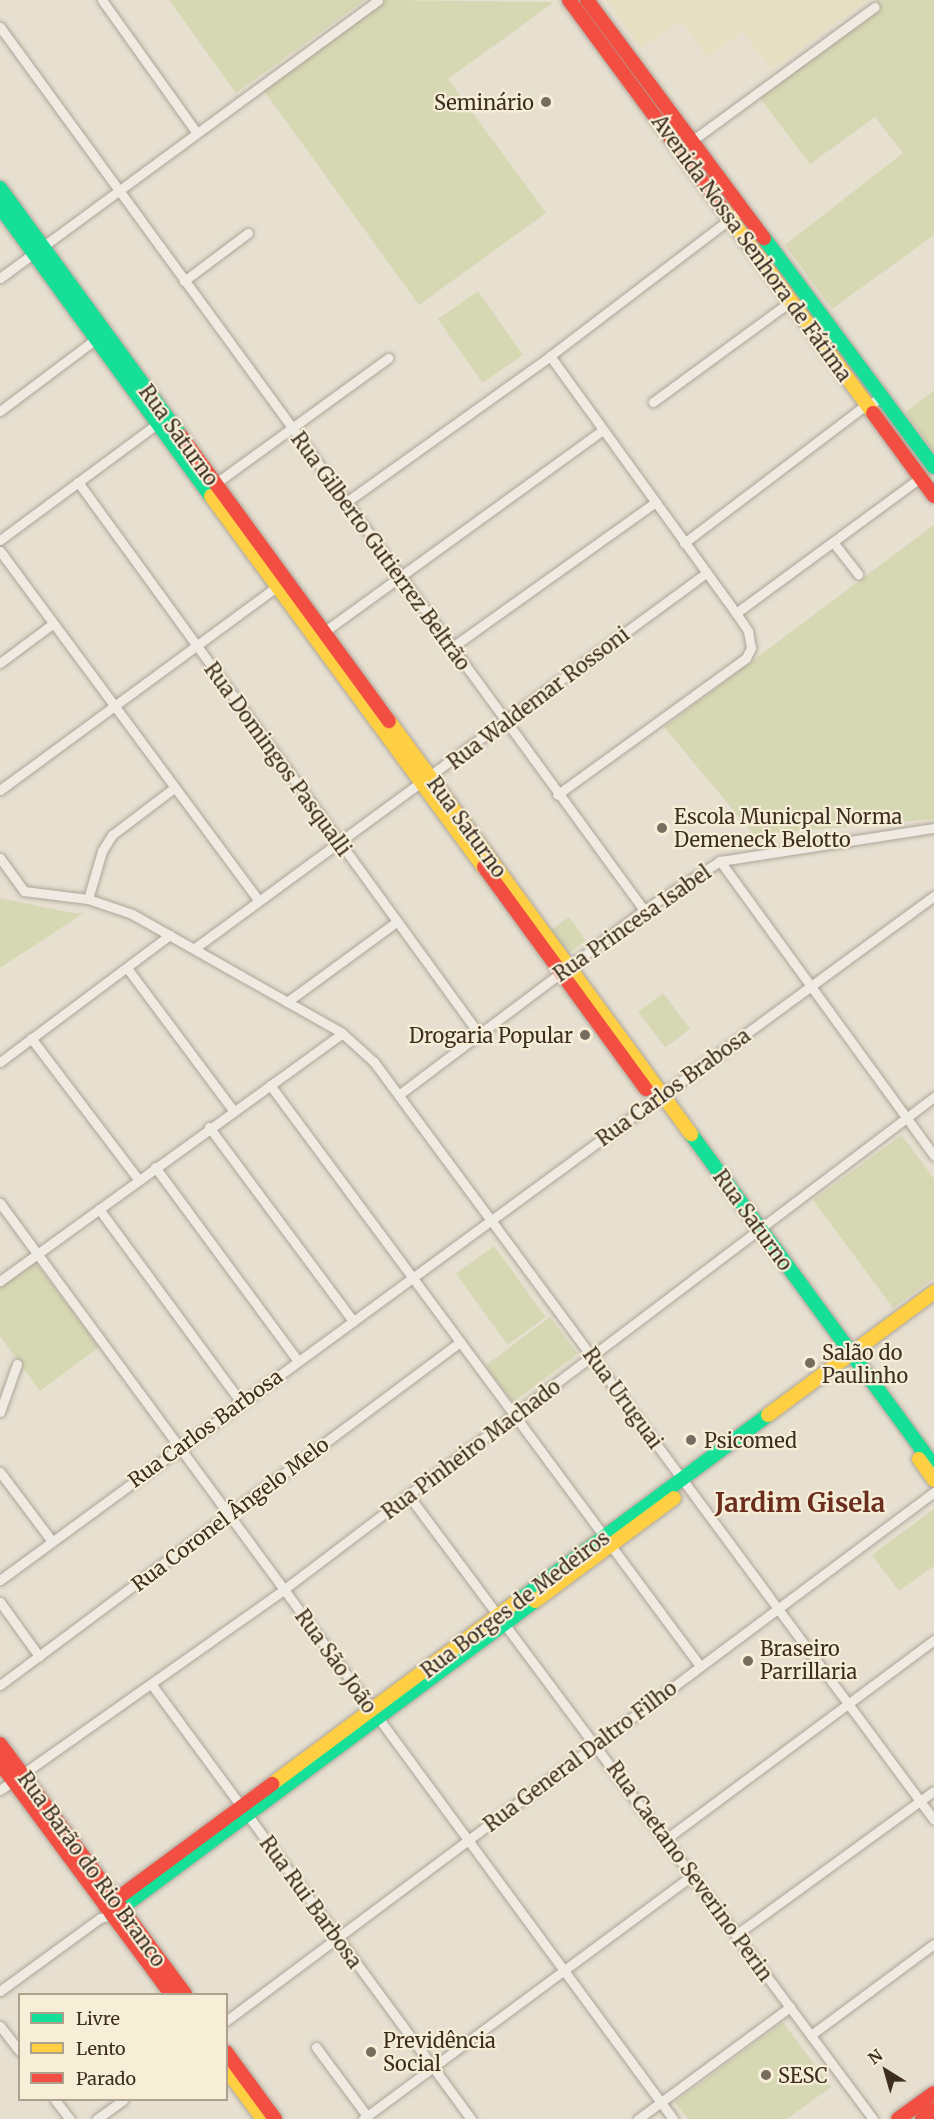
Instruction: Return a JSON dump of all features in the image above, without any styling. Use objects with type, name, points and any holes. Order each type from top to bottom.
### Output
[{"type":"street","points":[[102,0],[197,133]]},
{"type":"street","points":[[0,278],[378,0]]},
{"type":"street","name":"Avenida Nossa Senhora de Fátima","points":[[569,0],[934,496]]},
{"type":"street","points":[[587,0],[934,467]]},
{"type":"street","points":[[693,140],[875,7]]},
{"type":"street","name":"Rua Gilberto Gutierrez Beltrão","points":[[0,27],[557,795],[644,910]]},
{"type":"street","name":"Rua Saturno","points":[[0,188],[38,250],[210,488],[851,1360],[934,1466]]},
{"type":"street","name":"Rua Saturno","points":[[0,207],[38,250]]},
{"type":"street","points":[[345,503],[550,356],[743,208]]},
{"type":"street","points":[[184,281],[248,233]]},
{"type":"street","points":[[653,402],[804,291]]},
{"type":"street","points":[[0,411],[101,336]]},
{"type":"street","points":[[550,356],[654,503],[736,613],[748,631],[751,648],[746,657],[557,795]]},
{"type":"street","points":[[210,488],[388,358]]},
{"type":"street","points":[[684,543],[868,405],[883,397]]},
{"type":"street","points":[[0,540],[162,421]]},
{"type":"street","points":[[319,635],[603,430]]},
{"type":"street","points":[[736,613],[921,477]]},
{"type":"street","name":"Rua Domingos Pasqualli","points":[[78,482],[395,923],[479,1034]]},
{"type":"street","points":[[451,648],[654,503]]},
{"type":"street","points":[[833,542],[858,574]]},
{"type":"street","points":[[0,551],[51,625],[259,901]]},
{"type":"street","name":"Rua Waldemar Rossoni","points":[[195,948],[427,782],[504,722],[706,573]]},
{"type":"street","points":[[0,790],[281,584]]},
{"type":"street","points":[[0,663],[51,625]]},
{"type":"street","points":[[87,899],[102,851],[112,835],[174,788]]},
{"type":"street","name":"Rua Princesa Isabel","points":[[400,1094],[644,910],[720,861],[933,829]]},
{"type":"street","name":"Rua Uruguai","points":[[0,858],[24,891],[87,899],[132,914],[342,1033],[374,1062],[493,1218],[685,1484],[934,1820]]},
{"type":"street","points":[[720,861],[934,1156]]},
{"type":"street","name":"Rua Carlos Brabosa","points":[[412,1278],[934,896]]},
{"type":"street","points":[[287,1002],[395,923]]},
{"type":"street","points":[[0,1062],[170,935]]},
{"type":"street","points":[[127,968],[233,1110]]},
{"type":"street","points":[[0,1281],[209,1126],[342,1033]]},
{"type":"street","points":[[31,1038],[138,1179]]},
{"type":"street","points":[[270,1085],[609,1540],[700,1666]]},
{"type":"street","name":"Rua Pinheiro Machado","points":[[0,1790],[284,1590],[516,1415],[755,1230],[934,1097]]},
{"type":"street","points":[[209,1126],[353,1321]]},
{"type":"street","points":[[155,1167],[298,1360]]},
{"type":"street","name":"Rua São João","points":[[0,1203],[673,2119]]},
{"type":"street","points":[[99,1209],[240,1402]]},
{"type":"street","name":"Rua Carlos Barbosa","points":[[0,1580],[51,1540],[412,1278]]},
{"type":"street","name":"Rua Borges de Medeiros","points":[[851,1360],[934,1292]]},
{"type":"street","name":"Rua Borges de Medeiros","points":[[111,1910],[375,1713],[505,1620],[851,1360],[934,1303]]},
{"type":"street","name":"Rua Coronel Ângelo Melo","points":[[0,1685],[460,1342]]},
{"type":"street","name":"Rua Saturno","points":[[851,1360],[934,1480]]},
{"type":"street","points":[[0,1412],[17,1364]]},
{"type":"street","points":[[0,1472],[51,1540]]},
{"type":"street","name":"Rua General Daltro Filho","points":[[228,2020],[934,1492]]},
{"type":"street","name":"Rua Caetano Severino Perin","points":[[409,1496],[505,1620],[873,2119]]},
{"type":"street","points":[[0,1602],[39,1656]]},
{"type":"street","points":[[666,1839],[934,1640]]},
{"type":"street","name":"Rua Rui Barbosa","points":[[152,1685],[471,2119]]},
{"type":"street","name":"Rua Barão do Rio Branco","points":[[0,1744],[17,1777],[170,1993]]},
{"type":"street","name":"Rua Barão do Rio Branco","points":[[0,1763],[17,1777]]},
{"type":"street","points":[[737,1935],[934,1791]]},
{"type":"street","points":[[368,2115],[693,1875]]},
{"type":"street","points":[[0,1991],[111,1910]]},
{"type":"street","name":"Rua Barão do Rio Branco","points":[[111,1910],[182,1993]]},
{"type":"street","points":[[811,2035],[934,1944]]},
{"type":"street","points":[[638,2119],[790,2007]]},
{"type":"street","points":[[0,2026],[18,2049]]},
{"type":"street","points":[[316,2047],[368,2115],[381,2119]]},
{"type":"street","points":[[228,2055],[275,2119]]},
{"type":"street","points":[[228,2073],[263,2119]]},
{"type":"street","points":[[898,2119],[934,2093]]},
{"type":"street","points":[[57,2101],[70,2119]]},
{"type":"street","points":[[97,2119],[122,2101]]},
{"type":"street","points":[[922,2119],[934,2110]]},
{"type":"shaded area","points":[[607,0],[867,0],[771,70],[743,32],[707,57],[681,21],[641,48]]},
{"type":"green space","points":[[169,0],[365,0],[236,93]]},
{"type":"green space","points":[[384,0],[554,2],[448,79],[546,213],[419,305],[262,88]]},
{"type":"green space","points":[[876,0],[934,0],[934,235],[832,309],[785,245],[903,153],[875,117],[810,164],[760,98],[880,7]]},
{"type":"green space","points":[[478,291],[523,355],[483,383],[438,319]]},
{"type":"green space","points":[[934,390],[934,453],[906,412]]},
{"type":"green space","points":[[934,525],[934,819],[754,835],[664,727]]},
{"type":"green space","points":[[0,898],[72,913],[84,913],[0,968]]},
{"type":"green space","points":[[569,917],[586,940],[565,956],[548,932]]},
{"type":"green space","points":[[663,993],[690,1029],[665,1048],[638,1012]]},
{"type":"green space","points":[[902,1135],[934,1179],[934,1278],[893,1308],[813,1200]]},
{"type":"green space","points":[[494,1246],[546,1317],[508,1345],[456,1274]]},
{"type":"green space","points":[[33,1259],[99,1347],[40,1391],[0,1336],[0,1284]]},
{"type":"green space","points":[[550,1317],[578,1354],[513,1402],[485,1366]]},
{"type":"green space","points":[[934,1509],[934,1566],[899,1591],[872,1555]]},
{"type":"green space","name":"SESC","points":[[783,2022],[831,2087],[787,2119],[688,2119],[675,2102]]},
{"type":"traffic: fast","points":[[0,188],[181,436]]},
{"type":"traffic: fast","points":[[0,207],[211,496]]},
{"type":"traffic: fast","points":[[764,238],[934,467]]},
{"type":"traffic: fast","points":[[691,1134],[934,1466]]},
{"type":"traffic: fast","points":[[515,1603],[768,1415]]},
{"type":"traffic: fast","points":[[112,1915],[535,1601]]},
{"type":"traffic: slow","points":[[724,210],[873,413]]},
{"type":"traffic: slow","points":[[211,496],[484,867]]},
{"type":"traffic: slow","points":[[389,721],[691,1134]]},
{"type":"traffic: slow","points":[[768,1415],[934,1292]]},
{"type":"traffic: slow","points":[[919,1459],[934,1480]]},
{"type":"traffic: slow","points":[[535,1601],[674,1498]]},
{"type":"traffic: slow","points":[[272,1784],[515,1603]]},
{"type":"traffic: slow","points":[[228,2072],[263,2119]]},
{"type":"traffic: jam","points":[[569,0],[724,210]]},
{"type":"traffic: jam","points":[[587,0],[764,238]]},
{"type":"traffic: jam","points":[[873,413],[934,496]]},
{"type":"traffic: jam","points":[[181,436],[389,721]]},
{"type":"traffic: jam","points":[[484,867],[646,1089]]},
{"type":"traffic: jam","points":[[0,1744],[184,1993]]},
{"type":"traffic: jam","points":[[0,1763],[170,1993]]},
{"type":"traffic: jam","points":[[106,1907],[272,1784]]},
{"type":"traffic: jam","points":[[228,2055],[275,2119]]},
{"type":"traffic: jam","points":[[898,2119],[934,2093]]},
{"type":"traffic: jam","points":[[922,2119],[934,2110]]},
{"type":"place","name":"Seminário","points":[[546,102]]},
{"type":"place","name":"Escola Municpal Norma Demeneck Belotto","points":[[662,828]]},
{"type":"place","name":"Drogaria Popular","points":[[585,1035]]},
{"type":"place","name":"Salão do Paulinho","points":[[810,1363]]},
{"type":"place","name":"Psicomed","points":[[691,1440]]},
{"type":"place","name":"Braseiro Parrillaria","points":[[748,1661]]},
{"type":"place","name":"Previdência Social","points":[[371,2052]]},
{"type":"place","name":"SESC","points":[[766,2075]]},
{"type":"district","name":"Jardim Gisela","points":[[800,1503]]}]
